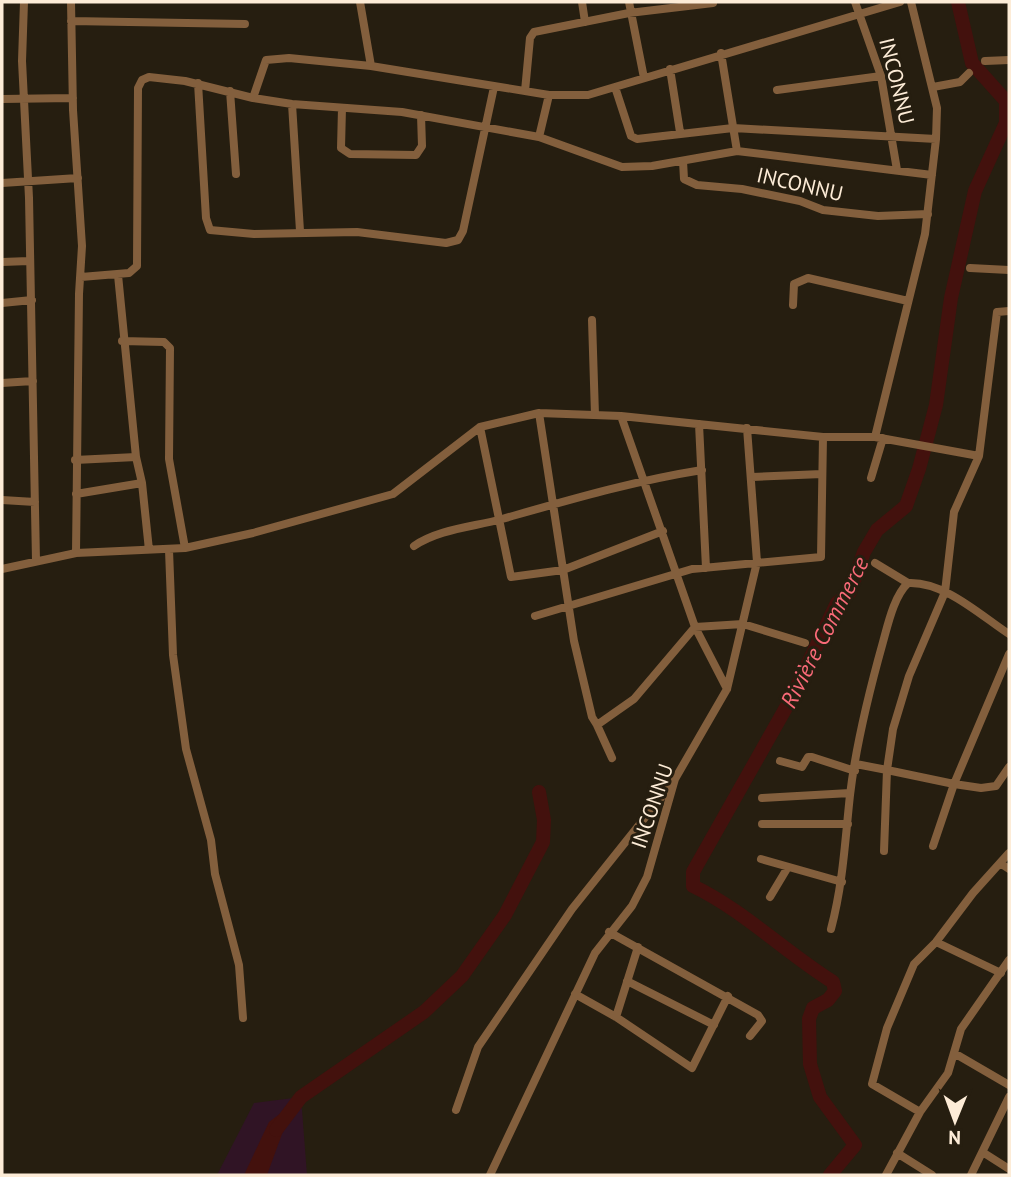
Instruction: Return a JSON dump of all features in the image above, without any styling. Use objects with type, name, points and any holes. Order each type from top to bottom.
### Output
[{"type":"street","points":[[24,2],[22,61],[29,180],[36,561]]},
{"type":"street","points":[[71,2],[82,246],[75,460],[76,553]]},
{"type":"street","points":[[360,2],[370,66]]},
{"type":"street","points":[[582,2],[585,22]]},
{"type":"street","points":[[629,2],[629,13],[644,78]]},
{"type":"street","name":"INCONNU","points":[[855,2],[881,76],[897,170]]},
{"type":"street","name":"INCONNU","points":[[253,98],[263,66],[272,58],[370,66],[549,95],[588,95],[721,53],[900,2]]},
{"type":"street","points":[[871,478],[928,214],[936,139],[937,108],[911,2]]},
{"type":"street","points":[[525,91],[531,34],[629,13],[712,3]]},
{"type":"street","points":[[71,21],[245,24]]},
{"type":"street","name":"INCONNU","points":[[721,53],[737,151]]},
{"type":"street","points":[[985,61],[1009,60]]},
{"type":"street","points":[[670,69],[680,132]]},
{"type":"street","name":"INCONNU","points":[[933,87],[964,81],[969,73]]},
{"type":"street","name":"INCONNU","points":[[777,90],[881,76]]},
{"type":"street","name":"INCONNU","points":[[118,275],[130,273],[137,266],[140,83],[149,77],[198,83],[253,98],[421,115],[539,137],[622,167],[683,161],[737,151],[932,174]]},
{"type":"street","points":[[198,83],[206,218],[210,230],[254,234],[300,231],[357,232],[446,243],[458,240],[494,87]]},
{"type":"street","name":"INCONNU","points":[[615,87],[633,138],[733,128],[936,139]]},
{"type":"street","points":[[230,91],[236,174]]},
{"type":"street","points":[[539,137],[549,95]]},
{"type":"street","points":[[2,100],[74,98]]},
{"type":"street","points":[[292,104],[300,231]]},
{"type":"street","points":[[342,108],[341,148],[350,154],[416,155],[422,146],[421,115]]},
{"type":"street","name":"INCONNU","points":[[683,161],[684,179],[697,184],[742,189],[800,201],[823,210],[877,216],[928,214]]},
{"type":"street","points":[[2,183],[78,178]]},
{"type":"street","points":[[2,262],[29,261]]},
{"type":"street","points":[[970,268],[1009,270]]},
{"type":"street","points":[[80,276],[118,275],[122,341],[149,550]]},
{"type":"street","points":[[793,304],[794,284],[808,278],[908,301]]},
{"type":"street","points":[[2,303],[32,300]]},
{"type":"street","points":[[884,850],[887,770],[893,729],[909,676],[943,595],[954,512],[979,456],[997,312],[1009,311]]},
{"type":"street","points":[[592,320],[595,415]]},
{"type":"street","points":[[122,341],[164,342],[170,348],[169,459],[186,548]]},
{"type":"street","points":[[2,383],[33,381]]},
{"type":"street","points":[[2,569],[76,553],[186,548],[253,533],[393,494],[480,427],[539,413],[621,416],[823,437],[879,438],[979,456]]},
{"type":"street","points":[[539,413],[581,674],[592,717],[612,758]]},
{"type":"street","points":[[621,416],[678,572],[695,627],[727,689]]},
{"type":"street","points":[[699,424],[706,568]]},
{"type":"street","points":[[480,427],[511,577],[563,570],[663,531]]},
{"type":"street","name":"INCONNU","points":[[490,1175],[595,953],[632,906],[647,877],[674,779],[727,689],[757,562],[747,428]]},
{"type":"street","points":[[535,616],[678,572],[821,557],[823,437]]},
{"type":"street","points":[[75,460],[136,457]]},
{"type":"street","points":[[414,545],[456,529],[500,520],[552,503],[645,479],[702,470]]},
{"type":"street","points":[[752,477],[822,474]]},
{"type":"street","points":[[76,494],[142,483]]},
{"type":"street","points":[[2,500],[35,502]]},
{"type":"street","points":[[169,550],[173,655],[186,749],[211,840],[215,874],[239,965],[243,1018]]},
{"type":"street","points":[[875,563],[908,583],[943,595],[1009,634]]},
{"type":"street","points":[[831,929],[842,882],[850,793],[878,661],[888,623],[908,583]]},
{"type":"street","points":[[597,725],[634,699],[695,627],[743,624],[805,643]]},
{"type":"street","points":[[933,846],[954,784],[1009,654]]},
{"type":"street","points":[[780,761],[802,767],[808,757],[812,757],[855,768],[887,770],[981,788],[996,786],[1009,767]]},
{"type":"street","points":[[456,1110],[478,1046],[572,909],[674,779]]},
{"type":"street","points":[[762,798],[850,793]]},
{"type":"street","points":[[762,824],[848,824]]},
{"type":"street","points":[[920,1112],[874,1088],[871,1081],[903,985],[914,964],[936,942],[973,893],[1009,853]]},
{"type":"street","points":[[761,859],[842,882]]},
{"type":"street","points":[[1000,863],[1009,869]]},
{"type":"street","points":[[770,897],[788,867]]},
{"type":"street","points":[[609,932],[758,1015],[762,1021],[750,1036]]},
{"type":"street","points":[[936,942],[1000,973]]},
{"type":"street","points":[[616,1017],[638,947]]},
{"type":"street","points":[[886,1175],[920,1112],[948,1073],[961,1029],[1009,960]]},
{"type":"street","points":[[627,981],[714,1025]]},
{"type":"street","points":[[575,994],[616,1017],[692,1068],[728,996]]},
{"type":"street","points":[[954,1053],[1009,1085]]},
{"type":"street","points":[[971,1175],[1009,1097]]},
{"type":"street","points":[[897,1153],[932,1175]]},
{"type":"street","points":[[984,1153],[1009,1169]]},
{"type":"shaded area","points":[[301,1097],[307,1175],[217,1175],[254,1103]]},
{"type":"shaded area","points":[[285,1110],[286,1123],[267,1175],[244,1175],[269,1122]]},
{"type":"waterway","name":"Rivière Commerce","points":[[830,1175],[855,1145],[820,1097],[810,1064],[809,1019],[813,1008],[828,1000],[835,991],[833,982],[747,919],[693,886],[693,872],[792,697],[837,603],[850,592],[864,552],[877,530],[906,506],[919,469],[936,405],[951,298],[975,191],[1006,123],[1006,101],[972,63],[958,2]]},
{"type":"waterway","points":[[276,1130],[301,1097],[424,1012],[462,976],[505,915],[543,842],[544,820],[539,792]]}]
